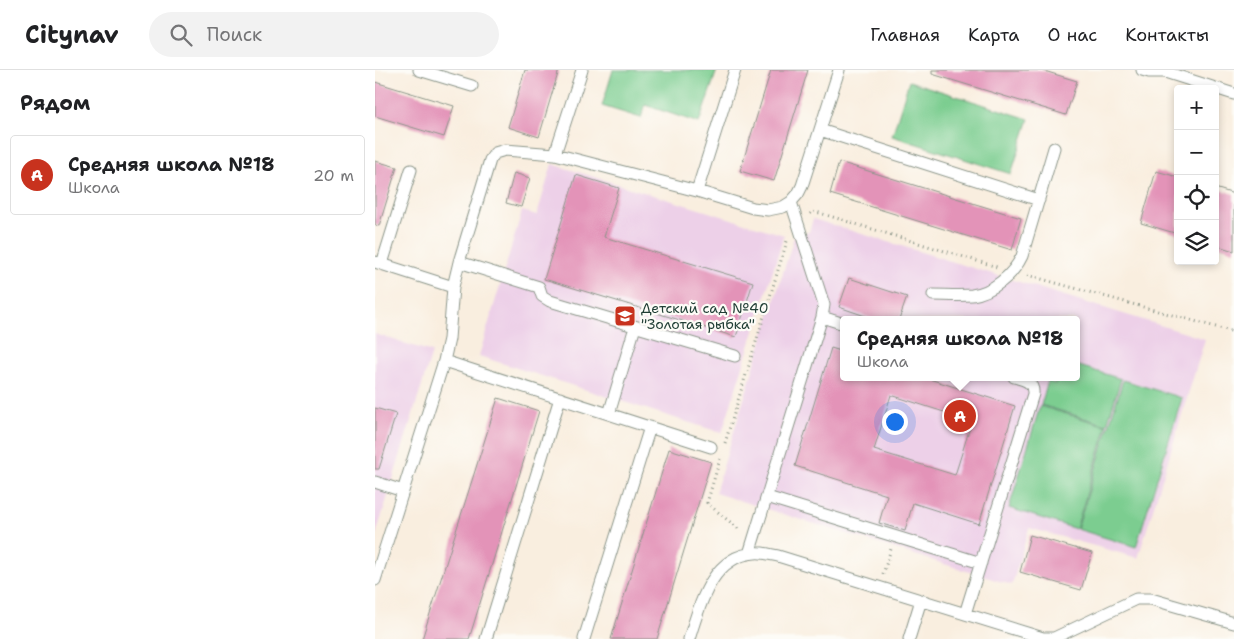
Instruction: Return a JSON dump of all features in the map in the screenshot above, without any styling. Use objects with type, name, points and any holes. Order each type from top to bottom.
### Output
[{"type":"lane","points":[[419,70],[472,86]]},
{"type":"lane","points":[[555,154],[582,70]]},
{"type":"lane","points":[[697,191],[735,70]]},
{"type":"lane","points":[[375,580],[444,361],[449,339],[453,287],[459,262],[490,160],[495,153],[505,150],[555,154],[697,191],[753,208],[768,210],[783,207],[791,202],[802,186],[839,70]]},
{"type":"lane","points":[[1142,70],[1149,72],[1165,71],[1234,94]]},
{"type":"lane","points":[[820,130],[1039,200]]},
{"type":"lane","points":[[933,295],[972,295],[985,291],[1013,271],[1022,256],[1054,148]]},
{"type":"lane","points":[[411,170],[378,263],[453,287]]},
{"type":"lane","points":[[749,554],[822,317],[824,305],[791,202]]},
{"type":"lane","points":[[459,262],[539,287],[542,296],[550,302],[735,356]]},
{"type":"lane","points":[[822,317],[840,323]]},
{"type":"lane","points":[[609,414],[635,327]]},
{"type":"lane","points":[[444,361],[711,447]]},
{"type":"lane","points":[[965,614],[1033,394],[1032,385],[1025,381]]},
{"type":"lane","points":[[486,639],[560,398]]},
{"type":"lane","points":[[584,639],[650,427]]},
{"type":"lane","points":[[375,482],[403,491]]},
{"type":"lane","points":[[767,497],[981,563]]},
{"type":"lane","points":[[689,639],[710,581],[726,563],[739,555],[756,552],[778,556],[1043,638],[1054,638],[1136,599],[1151,598],[1234,623]]},
{"type":"lane","points":[[909,639],[921,600]]},
{"type":"path","points":[[724,447],[789,234],[813,211],[1013,271],[1234,332]]},
{"type":"path","points":[[721,457],[707,503],[738,530],[755,535]]},
{"type":"path","points":[[879,588],[895,536]]},
{"type":"path","points":[[874,572],[883,575]]},
{"type":"shaded area","name":"Детский сад №40 \"Золотая рыбка\"","points":[[552,164],[784,235],[722,433],[479,356],[522,211],[537,215]]},
{"type":"shaded area","points":[[813,219],[1205,339],[1138,558],[1029,528],[1012,585],[715,493],[794,237],[809,232]]},
{"type":"shaded area","points":[[375,334],[432,352],[375,538]]},
{"type":"green space","points":[[613,70],[717,70],[699,123],[645,105],[641,118],[602,106]]},
{"type":"green space","points":[[909,81],[1029,119],[1011,174],[892,136]]},
{"type":"green space","points":[[1080,366],[1121,379],[1107,425],[1041,405],[1048,381],[1055,384],[1056,381],[1080,381]]},
{"type":"green space","points":[[1123,380],[1182,398],[1136,547],[1077,529]]},
{"type":"green space","points":[[1040,406],[1107,426],[1076,529],[1009,508]]},
{"type":"building","points":[[525,70],[559,70],[539,137],[508,127]]},
{"type":"building","points":[[771,70],[808,70],[774,181],[740,171]]},
{"type":"building","points":[[932,70],[1041,70],[1077,81],[1066,115],[932,74]]},
{"type":"building","points":[[375,82],[454,106],[444,137],[375,116]]},
{"type":"building","points":[[375,161],[397,167],[379,226],[375,225]]},
{"type":"building","points":[[839,162],[1021,218],[1012,250],[830,194]]},
{"type":"building","points":[[1156,171],[1174,176],[1174,233],[1141,223]]},
{"type":"building","points":[[514,173],[530,178],[521,207],[506,203]]},
{"type":"building","points":[[576,175],[619,188],[604,237],[753,282],[736,337],[544,279]]},
{"type":"building","points":[[1219,189],[1234,194],[1234,251],[1219,246]]},
{"type":"building","points":[[849,278],[907,297],[900,316],[865,316],[839,307]]},
{"type":"building","points":[[831,348],[840,351],[840,381],[936,381],[1015,406],[979,524],[913,503],[905,531],[879,523],[887,495],[795,466]],"holes":[[[891,395],[972,421],[955,475],[874,450]]]},
{"type":"building","points":[[498,398],[539,411],[469,639],[422,639]]},
{"type":"building","points":[[375,408],[396,414],[379,469],[375,469]]},
{"type":"building","points":[[669,449],[711,462],[657,639],[611,639]]},
{"type":"building","points":[[1030,535],[1092,553],[1081,590],[1020,572]]},
{"type":"place","name":"Детский сад №40 \"Золотая рыбка\"","points":[[625,316]]},
{"type":"place","name":"Средняя школа №18","points":[[960,416]]}]
